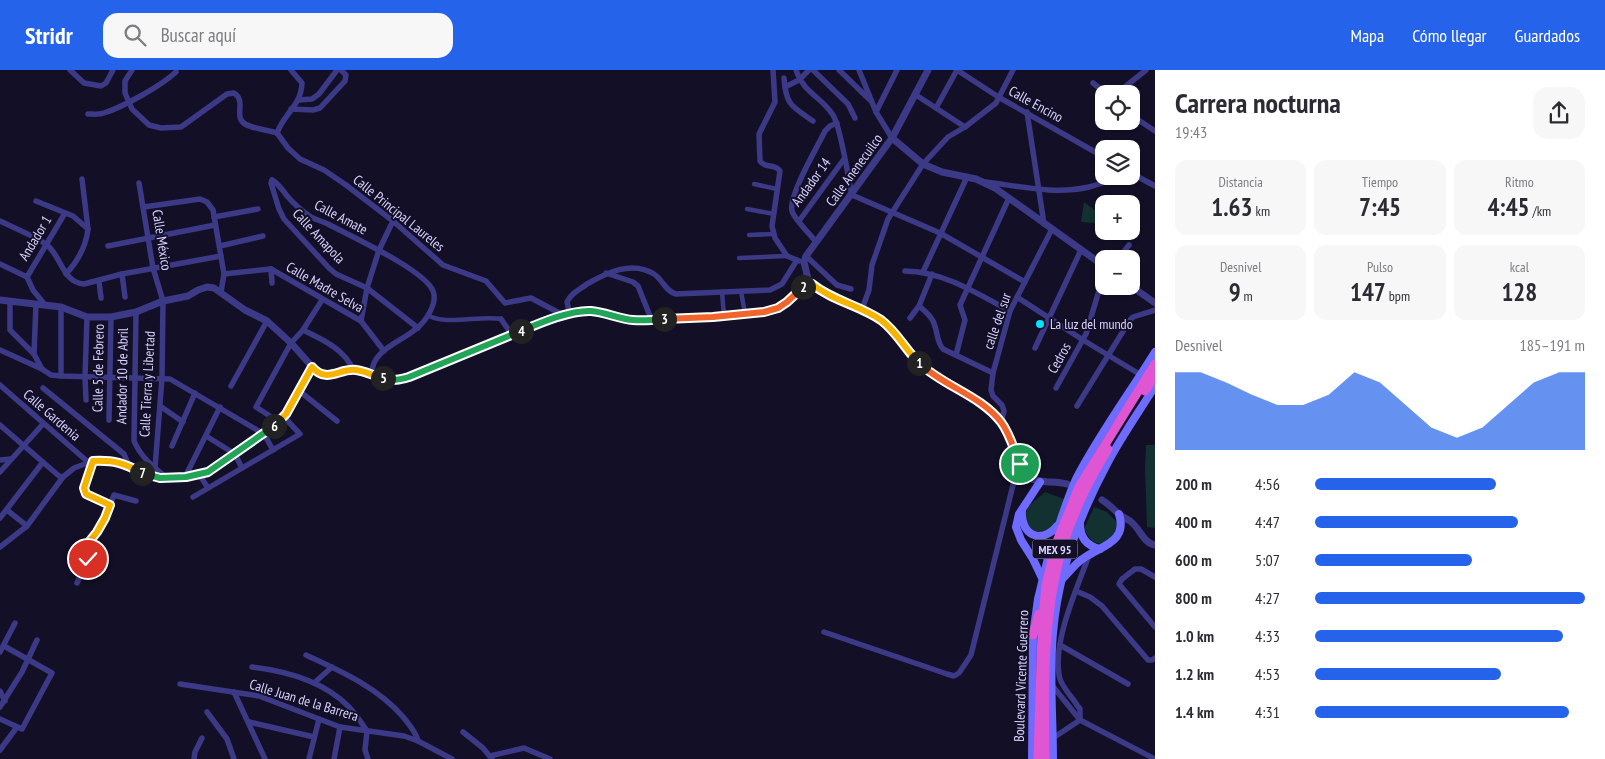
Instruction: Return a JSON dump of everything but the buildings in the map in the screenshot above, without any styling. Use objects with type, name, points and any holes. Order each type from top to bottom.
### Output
[{"type":"highway","name":"Boulevard Vicente Guerrero","points":[[1045,758],[1042,631],[1045,582],[1056,544],[1079,487],[1155,364]]},
{"type":"highway","name":"Boulevard Vicente Guerrero","points":[[1045,758],[1048,621],[1054,582],[1063,546],[1073,518],[1103,457],[1155,376]]},
{"type":"highway","points":[[1033,635],[1045,582]]},
{"type":"main road","name":"Boulevard Vicente Guerrero","points":[[1045,582],[1049,555],[1078,476],[1108,423],[1155,352]]},
{"type":"main road","points":[[1045,758],[1053,738],[1050,683],[1053,632],[1061,581],[1080,521],[1107,464],[1155,386]]},
{"type":"main road","points":[[1040,482],[1019,514],[1016,527],[1021,540],[1045,582]]},
{"type":"main road","points":[[1023,507],[1022,521],[1027,531],[1032,534],[1046,535],[1052,532],[1060,523]]},
{"type":"main road","points":[[1061,581],[1076,564],[1112,543],[1119,534],[1122,523],[1119,514]]},
{"type":"main road","points":[[1080,521],[1080,533],[1083,538],[1090,545],[1100,549]]},
{"type":"main road","name":"Boulevard Vicente Guerrero","points":[[1032,759],[1033,635]]},
{"type":"street","points":[[70,70],[84,83],[100,86],[106,83],[113,70]]},
{"type":"street","points":[[132,70],[124,86],[128,102],[136,115],[149,125],[161,128],[181,126],[227,94],[234,93],[240,99],[239,116],[241,121],[246,125],[276,133],[281,121],[299,100],[302,83],[291,70]]},
{"type":"street","points":[[292,109],[313,110],[320,108],[345,81],[346,75],[339,70],[319,94],[312,99],[299,100]]},
{"type":"street","points":[[774,70],[775,102],[758,138],[760,161],[762,164],[778,168],[773,234],[787,256]]},
{"type":"street","points":[[796,70],[799,80],[805,88],[834,116],[852,195],[940,233],[1025,282]]},
{"type":"street","points":[[785,87],[799,80],[809,70]]},
{"type":"street","points":[[813,70],[848,104],[855,118]]},
{"type":"street","points":[[839,70],[871,101]]},
{"type":"street","points":[[859,70],[876,112],[892,138],[922,164],[942,172],[980,181],[995,188],[1095,260]]},
{"type":"street","points":[[876,112],[897,70]]},
{"type":"street","name":"Calle Anenecuilco","points":[[802,259],[852,195],[892,138],[928,70]]},
{"type":"street","points":[[936,108],[957,70]]},
{"type":"street","name":"Calle Encino","points":[[957,70],[1000,98],[1095,152]]},
{"type":"street","points":[[862,309],[869,290],[872,265],[888,219],[922,164],[948,137],[965,127],[1000,98],[1013,70]]},
{"type":"street","points":[[1127,85],[1146,70]]},
{"type":"street","points":[[88,114],[103,113],[128,102],[166,81],[176,72]]},
{"type":"street","points":[[784,78],[790,104],[812,121]]},
{"type":"street","points":[[916,95],[965,127]]},
{"type":"street","points":[[312,99],[313,110]]},
{"type":"street","points":[[1027,112],[1044,224]]},
{"type":"street","points":[[1140,121],[1155,130]]},
{"type":"street","points":[[816,242],[792,210],[796,191],[812,156],[825,131],[837,123]]},
{"type":"street","name":"Calle Principal Laureles","points":[[276,133],[300,159],[324,170],[346,184],[443,265],[486,281],[506,303],[531,298],[567,315]]},
{"type":"street","name":"Andador 14","points":[[799,220],[844,159]]},
{"type":"street","points":[[923,272],[967,177]]},
{"type":"street","points":[[1140,178],[1155,186]]},
{"type":"street","points":[[66,274],[80,256],[87,237],[88,229],[82,179]]},
{"type":"street","name":"Calle Amate","points":[[272,180],[299,208],[312,218],[379,250],[410,268],[434,292],[433,303],[428,315]]},
{"type":"street","name":"Calle Amapola","points":[[272,180],[271,183],[278,209],[304,242],[336,274],[368,288],[418,328]]},
{"type":"street","points":[[980,181],[1040,189],[1066,190],[1095,185]]},
{"type":"street","name":"Calle México","points":[[140,183],[153,268],[163,301]]},
{"type":"street","points":[[754,184],[777,189]]},
{"type":"street","points":[[956,355],[964,320],[960,306],[1009,198]]},
{"type":"street","points":[[144,207],[200,199],[207,202],[213,210],[220,246],[224,274],[221,292]]},
{"type":"street","points":[[36,201],[79,220],[88,229]]},
{"type":"street","points":[[214,217],[258,209]]},
{"type":"street","points":[[747,209],[774,214]]},
{"type":"street","name":"Andador 1","points":[[26,277],[65,213]]},
{"type":"street","points":[[0,221],[47,245],[66,274],[78,284],[221,256]]},
{"type":"street","points":[[361,321],[379,250],[393,222]]},
{"type":"street","points":[[108,246],[215,225]]},
{"type":"street","name":"calle del sur","points":[[1001,422],[1004,411],[991,390],[992,373],[1010,311],[1052,229]]},
{"type":"street","points":[[749,235],[773,234]]},
{"type":"street","points":[[220,246],[263,236]]},
{"type":"street","points":[[1124,250],[1128,244]]},
{"type":"street","points":[[1034,348],[1081,250]]},
{"type":"street","points":[[739,258],[787,256],[802,259],[836,285],[851,290]]},
{"type":"street","points":[[567,315],[569,297],[606,272],[623,268],[647,271],[659,278],[670,293],[676,294],[770,290],[782,284],[802,259]]},
{"type":"street","points":[[802,259],[809,283],[832,298],[862,309],[879,319],[892,329],[923,366],[989,410],[1001,422],[1012,443],[1024,474],[1035,481],[1053,481],[1067,484]]},
{"type":"street","points":[[0,264],[26,277],[33,290],[45,305]]},
{"type":"street","points":[[224,274],[271,269],[272,283]]},
{"type":"street","name":"Calle Madre Selva","points":[[271,269],[361,321],[384,351]]},
{"type":"street","points":[[905,271],[932,274],[967,288],[1010,311]]},
{"type":"street","points":[[606,272],[638,286],[652,321]]},
{"type":"street","points":[[122,274],[125,297]]},
{"type":"street","points":[[910,318],[919,306],[932,274]]},
{"type":"street","points":[[99,281],[102,298]]},
{"type":"street","points":[[0,300],[61,307],[88,316],[111,316],[136,312],[163,301],[188,296],[207,287],[214,288],[245,310],[267,321],[322,375],[354,370],[390,380],[398,380],[540,323],[567,315],[590,311],[633,320],[652,321],[764,312],[778,308],[792,298],[804,285],[809,283]]},
{"type":"street","points":[[741,291],[745,314]]},
{"type":"street","points":[[722,292],[724,316]]},
{"type":"street","points":[[1140,292],[1155,303]]},
{"type":"street","name":"Cedros","points":[[1056,388],[1083,340],[1098,295]]},
{"type":"street","points":[[1017,297],[1141,375]]},
{"type":"street","points":[[194,497],[300,434],[282,420],[256,407],[291,343],[303,330],[322,300]]},
{"type":"street","name":"Calle Tierra y Libertad","points":[[155,468],[162,378],[163,301]]},
{"type":"street","points":[[10,302],[10,330],[34,354],[42,369]]},
{"type":"street","points":[[34,354],[36,304]]},
{"type":"street","points":[[919,306],[928,313],[933,321],[942,349],[992,373]]},
{"type":"street","points":[[61,307],[61,376]]},
{"type":"street","points":[[1077,406],[1127,325],[1134,317],[1155,310]]},
{"type":"street","name":"Andador 10 de Abril","points":[[136,312],[134,441],[144,459],[155,468]]},
{"type":"street","points":[[372,375],[374,361],[384,351],[418,328],[428,315],[432,318],[456,320],[491,317],[501,319],[512,335]]},
{"type":"street","points":[[86,400],[85,377],[88,316]]},
{"type":"street","name":"Calle 5 de Febrero","points":[[109,420],[111,316]]},
{"type":"street","points":[[231,386],[267,321]]},
{"type":"street","points":[[303,330],[332,346],[349,361],[354,370]]},
{"type":"street","points":[[0,350],[51,375],[162,378],[176,381],[264,434],[273,450]]},
{"type":"street","points":[[0,547],[27,526],[63,477],[74,468],[91,462],[108,460],[122,462],[146,475],[160,478],[186,477],[208,472],[282,420],[312,367]]},
{"type":"street","name":"Calle Gardenia","points":[[0,385],[43,424],[91,462]]},
{"type":"street","points":[[43,388],[124,454],[129,466]]},
{"type":"street","points":[[298,390],[337,421]]},
{"type":"street","points":[[172,446],[195,393]]},
{"type":"street","points":[[160,406],[183,422]]},
{"type":"street","points":[[186,477],[220,407]]},
{"type":"street","points":[[0,472],[43,424]]},
{"type":"street","points":[[1,427],[63,477]]},
{"type":"street","points":[[206,436],[235,454],[242,468]]},
{"type":"street","points":[[0,460],[11,459]]},
{"type":"street","points":[[0,518],[43,462]]},
{"type":"street","points":[[91,462],[84,488],[86,494],[110,505]]},
{"type":"street","points":[[155,468],[166,477]]},
{"type":"street","points":[[199,474],[208,488]]},
{"type":"street","points":[[824,632],[947,674],[954,676],[959,673],[972,655],[1013,485],[1024,474]]},
{"type":"street","points":[[75,554],[89,542],[101,525],[114,494],[136,501]]},
{"type":"street","points":[[1102,500],[1131,521],[1148,542],[1155,545]]},
{"type":"street","points":[[6,510],[27,526]]},
{"type":"street","points":[[76,583],[88,559],[89,542]]},
{"type":"street","points":[[1080,720],[1077,705],[1060,678],[1060,645],[1089,555]]},
{"type":"street","points":[[1155,577],[1141,569],[1135,569],[1122,579],[1119,584],[1155,627]]},
{"type":"street","points":[[1076,591],[1090,597],[1102,606],[1148,660],[1155,658]]},
{"type":"street","points":[[0,652],[16,623]]},
{"type":"street","points":[[0,707],[28,660],[37,640]]},
{"type":"street","points":[[1060,645],[1128,684]]},
{"type":"street","points":[[0,719],[22,729],[52,673],[4,646]]},
{"type":"street","points":[[306,656],[332,667],[373,690],[393,706],[414,731],[418,741]]},
{"type":"street","points":[[252,667],[276,670],[314,683],[339,697],[350,707],[367,731],[365,750],[368,759]]},
{"type":"street","points":[[314,683],[332,667]]},
{"type":"street","points":[[1050,683],[1080,720],[1155,759]]},
{"type":"street","name":"Calle Juan de la Barrera","points":[[180,684],[259,696],[340,727],[404,736],[418,741],[452,759]]},
{"type":"street","points":[[0,691],[4,701]]},
{"type":"street","points":[[234,692],[267,759]]},
{"type":"street","points":[[207,712],[227,739],[234,759]]},
{"type":"street","points":[[309,759],[319,719]]},
{"type":"street","points":[[1053,738],[1080,720]]},
{"type":"street","points":[[249,722],[314,737]]},
{"type":"street","points":[[334,759],[340,727]]},
{"type":"street","points":[[0,750],[17,728]]},
{"type":"street","points":[[463,732],[483,748],[491,758],[524,748],[550,759]]},
{"type":"street","points":[[194,759],[195,752],[202,738]]},
{"type":"street","points":[[438,759],[439,752]]},
{"type":"green space","points":[[1084,202],[1095,210],[1095,223],[1081,222]]},
{"type":"green space","points":[[1146,445],[1155,445],[1155,528],[1147,527]]},
{"type":"green space","points":[[1045,492],[1064,499],[1058,518],[1052,528],[1048,531],[1038,532],[1027,523],[1026,513],[1031,504]]},
{"type":"green space","points":[[1094,507],[1107,512],[1118,523],[1117,532],[1104,544],[1092,540],[1084,529]]},
{"type":"place","name":"La luz del mundo","points":[[1040,324]]},
{"type":"route","points":[[88,559],[89,542],[105,518],[110,505],[86,494],[84,488],[93,461],[108,460],[122,462],[146,475],[160,478],[186,477],[208,472],[264,434],[284,417],[312,367],[322,375],[360,370],[390,380],[398,380],[540,323],[570,315],[590,311],[633,320],[652,321],[764,312],[778,308],[797,294],[804,285],[809,283],[832,298],[862,309],[879,319],[897,334],[923,366],[995,415],[1006,430],[1020,464]]}]
